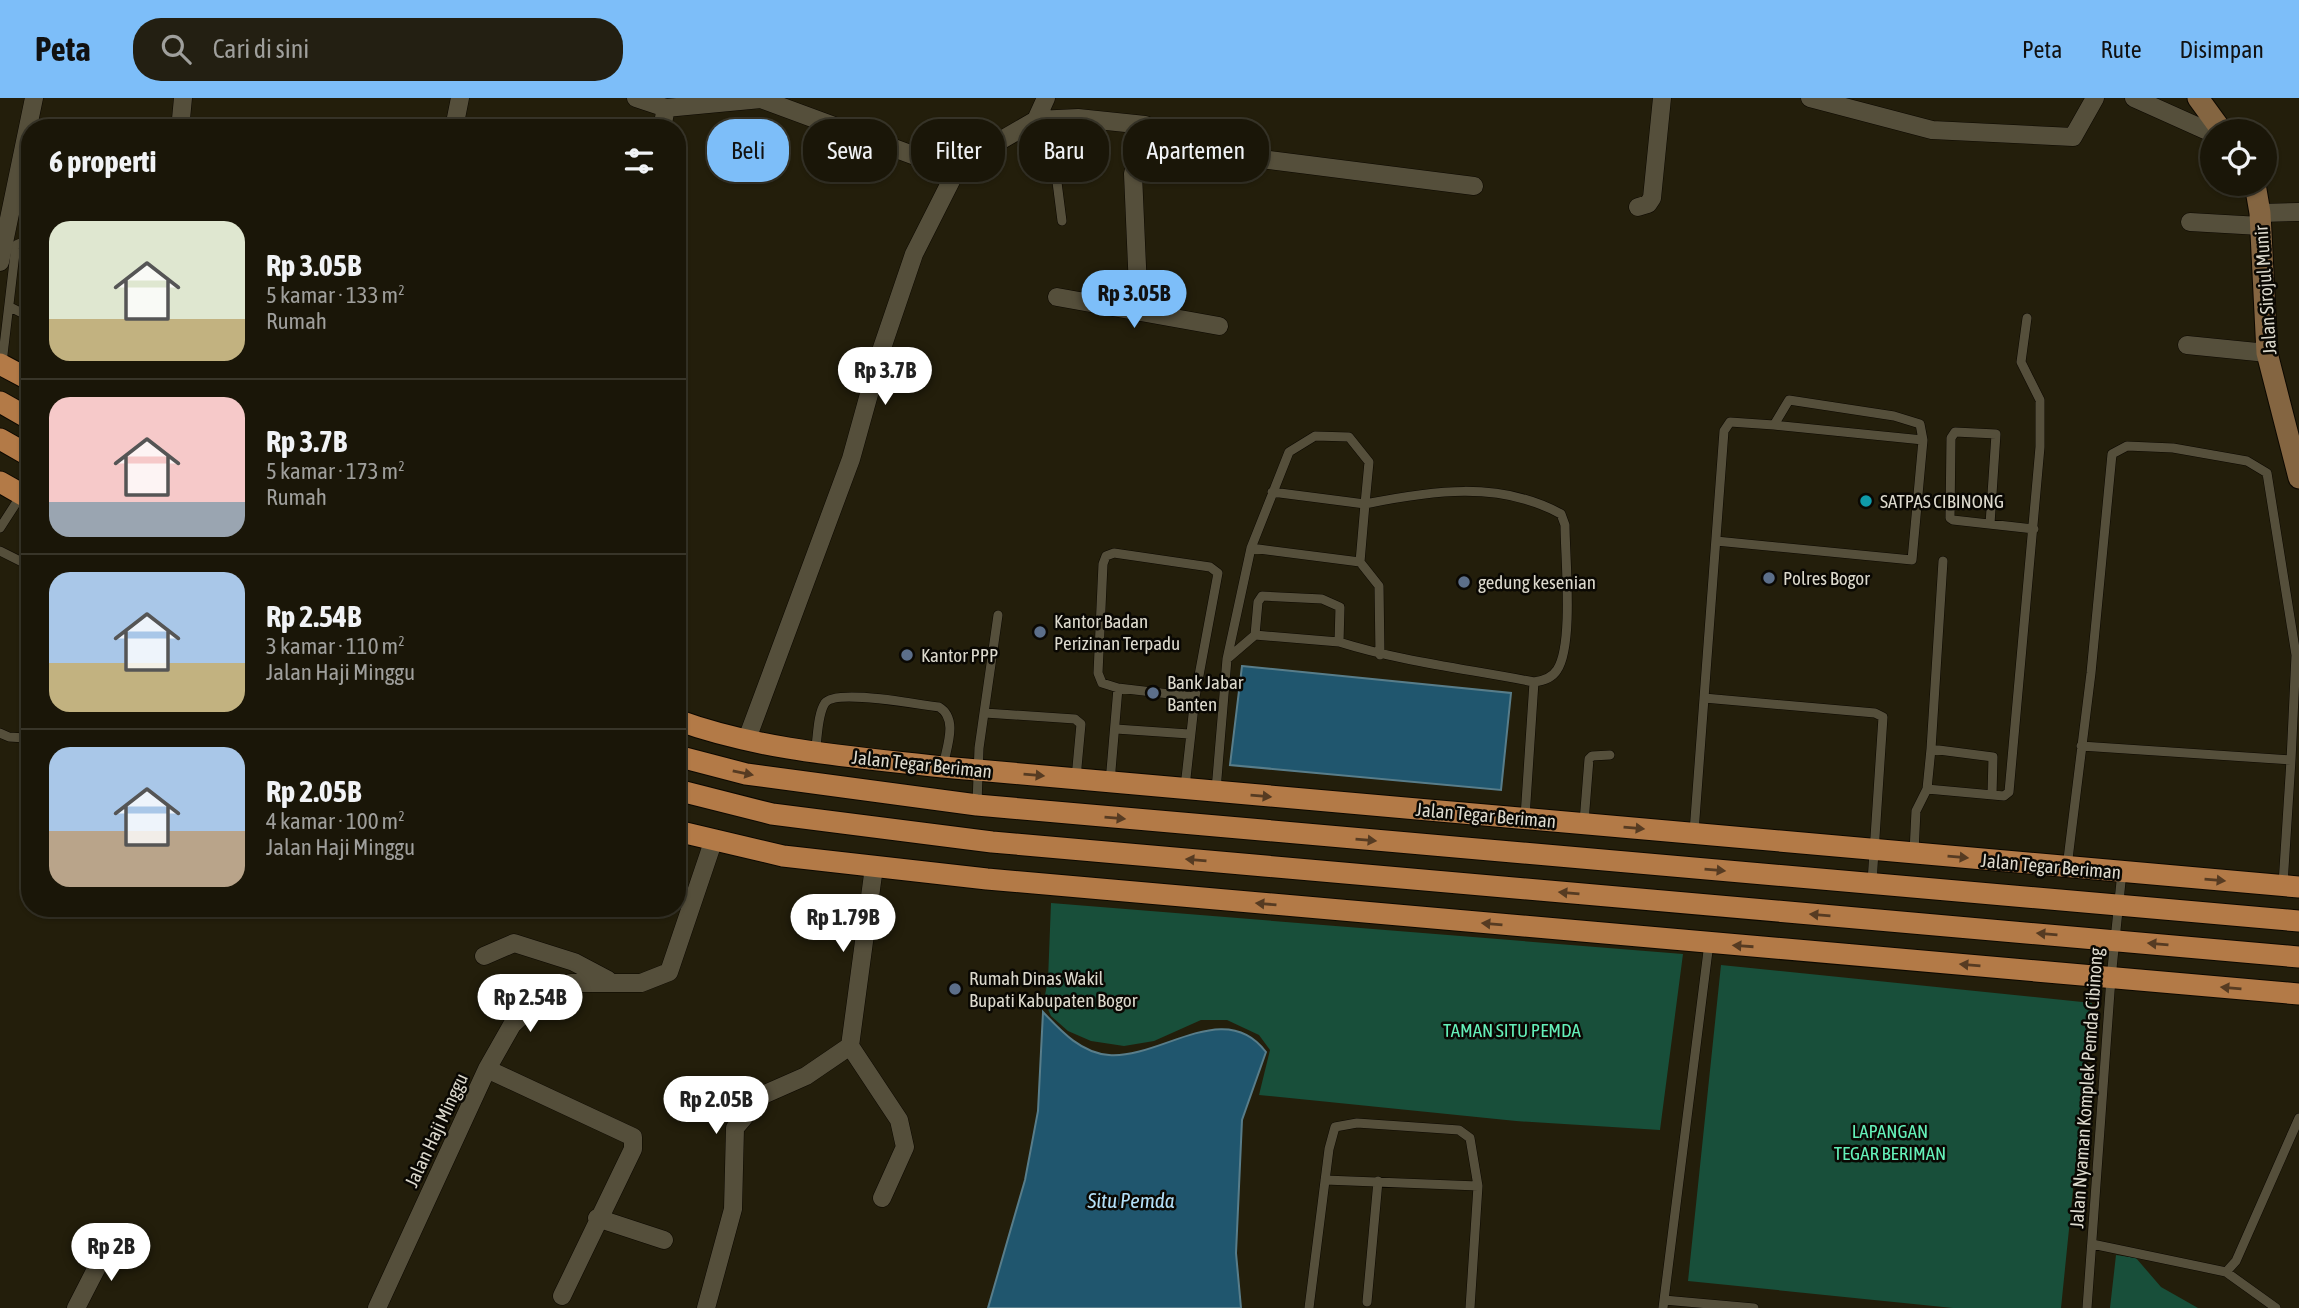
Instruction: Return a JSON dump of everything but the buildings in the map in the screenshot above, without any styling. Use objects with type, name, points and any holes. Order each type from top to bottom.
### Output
[{"type":"main road","points":[[1,364],[21,375]]},
{"type":"main road","points":[[0,402],[21,414]]},
{"type":"main road","points":[[0,439],[21,451]]},
{"type":"main road","points":[[0,482],[21,494]]},
{"type":"main road","name":"Jalan Tegar Beriman","points":[[686,722],[747,739],[815,752],[943,767],[2291,887]]},
{"type":"main road","name":"Jalan Tegar Beriman","points":[[686,758],[746,774],[976,805],[2299,921]]},
{"type":"main road","points":[[686,792],[772,814],[992,842],[2299,957]]},
{"type":"main road","points":[[1522,854],[1525,819]]},
{"type":"main road","points":[[686,834],[783,856],[988,879],[2299,994]]},
{"type":"main road","points":[[1324,871],[1327,836]]},
{"type":"main road","points":[[988,879],[992,842]]},
{"type":"street","points":[[30,119],[34,98]]},
{"type":"street","points":[[182,119],[183,98]]},
{"type":"street","points":[[456,119],[460,98]]},
{"type":"street","points":[[636,98],[666,107],[761,99],[911,154]]},
{"type":"street","points":[[1043,119],[1046,98]]},
{"type":"street","points":[[1638,207],[1648,204],[1652,198],[1662,98]]},
{"type":"street","points":[[1810,98],[1932,130],[2073,138],[2095,98]]},
{"type":"street","points":[[2134,98],[2200,128]]},
{"type":"street","points":[[2198,98],[2213,119]]},
{"type":"street","points":[[664,119],[666,107]]},
{"type":"street","points":[[1060,119],[1088,119]]},
{"type":"street","points":[[1269,160],[1474,186]]},
{"type":"street","points":[[0,262],[21,161]]},
{"type":"street","points":[[747,739],[851,458],[881,351],[914,254],[950,182]]},
{"type":"street","points":[[1133,182],[1139,312]]},
{"type":"street","name":"Jalan Sirojul Munir","points":[[2257,196],[2267,353],[2299,478]]},
{"type":"street","points":[[2190,222],[2260,220],[2299,212]]},
{"type":"street","points":[[1057,297],[1219,326]]},
{"type":"street","points":[[2187,345],[2267,353]]},
{"type":"street","name":"Jalan Haji Minggu","points":[[377,1308],[487,1069],[512,1025],[547,992],[571,983],[641,983],[669,972],[713,842]]},
{"type":"street","points":[[874,867],[850,1046],[899,1120],[905,1147],[882,1198]]},
{"type":"street","points":[[484,956],[514,943],[574,962],[611,982]]},
{"type":"street","points":[[706,1308],[733,1209],[735,1128],[763,1095],[806,1076],[850,1046]]},
{"type":"street","points":[[487,1069],[633,1137],[633,1149],[597,1218],[562,1296]]},
{"type":"street","points":[[597,1218],[664,1240]]},
{"type":"street","points":[[76,1308],[111,1240]]},
{"type":"lane","points":[[1055,182],[1062,221]]},
{"type":"lane","points":[[1,364],[16,245],[21,243]]},
{"type":"lane","points":[[10,307],[21,312]]},
{"type":"lane","points":[[1927,789],[2004,796],[2010,786],[2034,529],[2040,400],[2021,362],[2027,318]]},
{"type":"lane","points":[[1716,541],[1912,560],[1923,440],[1920,424],[1789,400],[1774,425]]},
{"type":"lane","points":[[1694,833],[1724,431],[1730,422],[1923,440]]},
{"type":"lane","points":[[1990,524],[1996,434],[1955,432],[1951,438],[1949,516],[1953,520],[2034,529]]},
{"type":"lane","points":[[1216,792],[1227,659],[1251,548],[1289,452],[1315,436],[1349,437],[1369,461],[1360,562],[1379,586],[1380,655]]},
{"type":"lane","points":[[2067,867],[2112,454],[2127,446],[2173,448],[2247,461],[2267,473],[2296,655],[2291,760],[2291,887]]},
{"type":"lane","points":[[1255,635],[1339,642],[1380,655],[1534,682],[1544,681],[1557,671],[1567,641],[1565,524],[1560,513],[1492,491],[1428,491],[1365,503],[1272,492]]},
{"type":"lane","points":[[0,528],[21,503]]},
{"type":"lane","points":[[1251,548],[1360,562]]},
{"type":"lane","points":[[0,551],[21,562]]},
{"type":"lane","points":[[1184,789],[1189,734],[1217,573],[1210,568],[1114,553],[1106,555],[1098,673],[1102,683],[1118,688],[1195,697]]},
{"type":"lane","points":[[1914,853],[1916,811],[1927,789],[1931,749],[1943,561]]},
{"type":"lane","points":[[1227,659],[1255,635],[1258,602],[1262,596],[1322,599],[1340,607],[1339,642]]},
{"type":"lane","points":[[976,805],[977,770],[998,615]]},
{"type":"lane","points":[[1525,819],[1534,682]]},
{"type":"lane","points":[[1110,782],[1118,688]]},
{"type":"lane","points":[[815,752],[822,709],[827,700],[836,696],[876,699],[939,708],[947,712],[951,720],[943,767]]},
{"type":"lane","points":[[1704,698],[1875,713],[1883,718],[1871,884]]},
{"type":"lane","points":[[985,713],[1075,719],[1082,732],[1076,779]]},
{"type":"lane","points":[[1116,729],[1189,734]]},
{"type":"lane","points":[[0,733],[21,738]]},
{"type":"lane","points":[[2081,746],[2291,760]]},
{"type":"lane","points":[[1931,749],[1993,757],[1992,794]]},
{"type":"lane","points":[[1584,824],[1589,759],[1592,755],[1610,755]]},
{"type":"lane","name":"Jalan Nyaman Komplek Pemda Cibinong","points":[[2087,1308],[2111,978],[2122,872]]},
{"type":"lane","points":[[1709,943],[1663,1304],[1754,1308]]},
{"type":"lane","points":[[2226,1272],[2236,1261],[2299,1118]]},
{"type":"lane","points":[[1309,1308],[1325,1180],[1335,1127],[1357,1123],[1459,1130],[1470,1138],[1478,1186],[1470,1308]]},
{"type":"lane","points":[[1325,1180],[1478,1186]]},
{"type":"lane","points":[[1367,1302],[1378,1181]]},
{"type":"lane","points":[[2091,1244],[2226,1272],[2276,1308]]},
{"type":"green space","name":"TAMAN SITU PEMDA","points":[[1051,903],[1683,954],[1660,1130],[1516,1121],[1259,1095],[1270,1050],[1259,1035],[1227,1020],[1201,1020],[1154,1041],[1124,1046],[1091,1041],[1068,1031],[1051,1016],[1044,1000],[1048,980]]},
{"type":"green space","name":"LAPANGAN TEGAR BERIMAN","points":[[1721,965],[2092,1003],[2061,1308],[1953,1308],[1688,1281]]},
{"type":"green space","points":[[2116,1255],[2136,1258],[2161,1287],[2198,1308],[2110,1308]]},
{"type":"water","points":[[1242,666],[1511,693],[1501,790],[1230,765]]},
{"type":"water","name":"Situ Pemda","points":[[1043,1012],[1081,1046],[1109,1055],[1129,1054],[1212,1030],[1231,1030],[1250,1037],[1266,1052],[1242,1120],[1236,1253],[1241,1308],[988,1308],[1025,1180],[1038,1111]]},
{"type":"place","name":"SATPAS CIBINONG","points":[[1866,501]]},
{"type":"place","name":"Polres Bogor","points":[[1769,578]]},
{"type":"place","name":"gedung kesenian","points":[[1464,582]]},
{"type":"place","name":"Kantor Badan Perizinan Terpadu","points":[[1040,632]]},
{"type":"place","name":"Kantor PPP","points":[[907,655]]},
{"type":"place","name":"Bank Jabar Banten","points":[[1153,693]]},
{"type":"place","name":"Rumah Dinas Wakil Bupati Kabupaten Bogor","points":[[955,989]]}]
